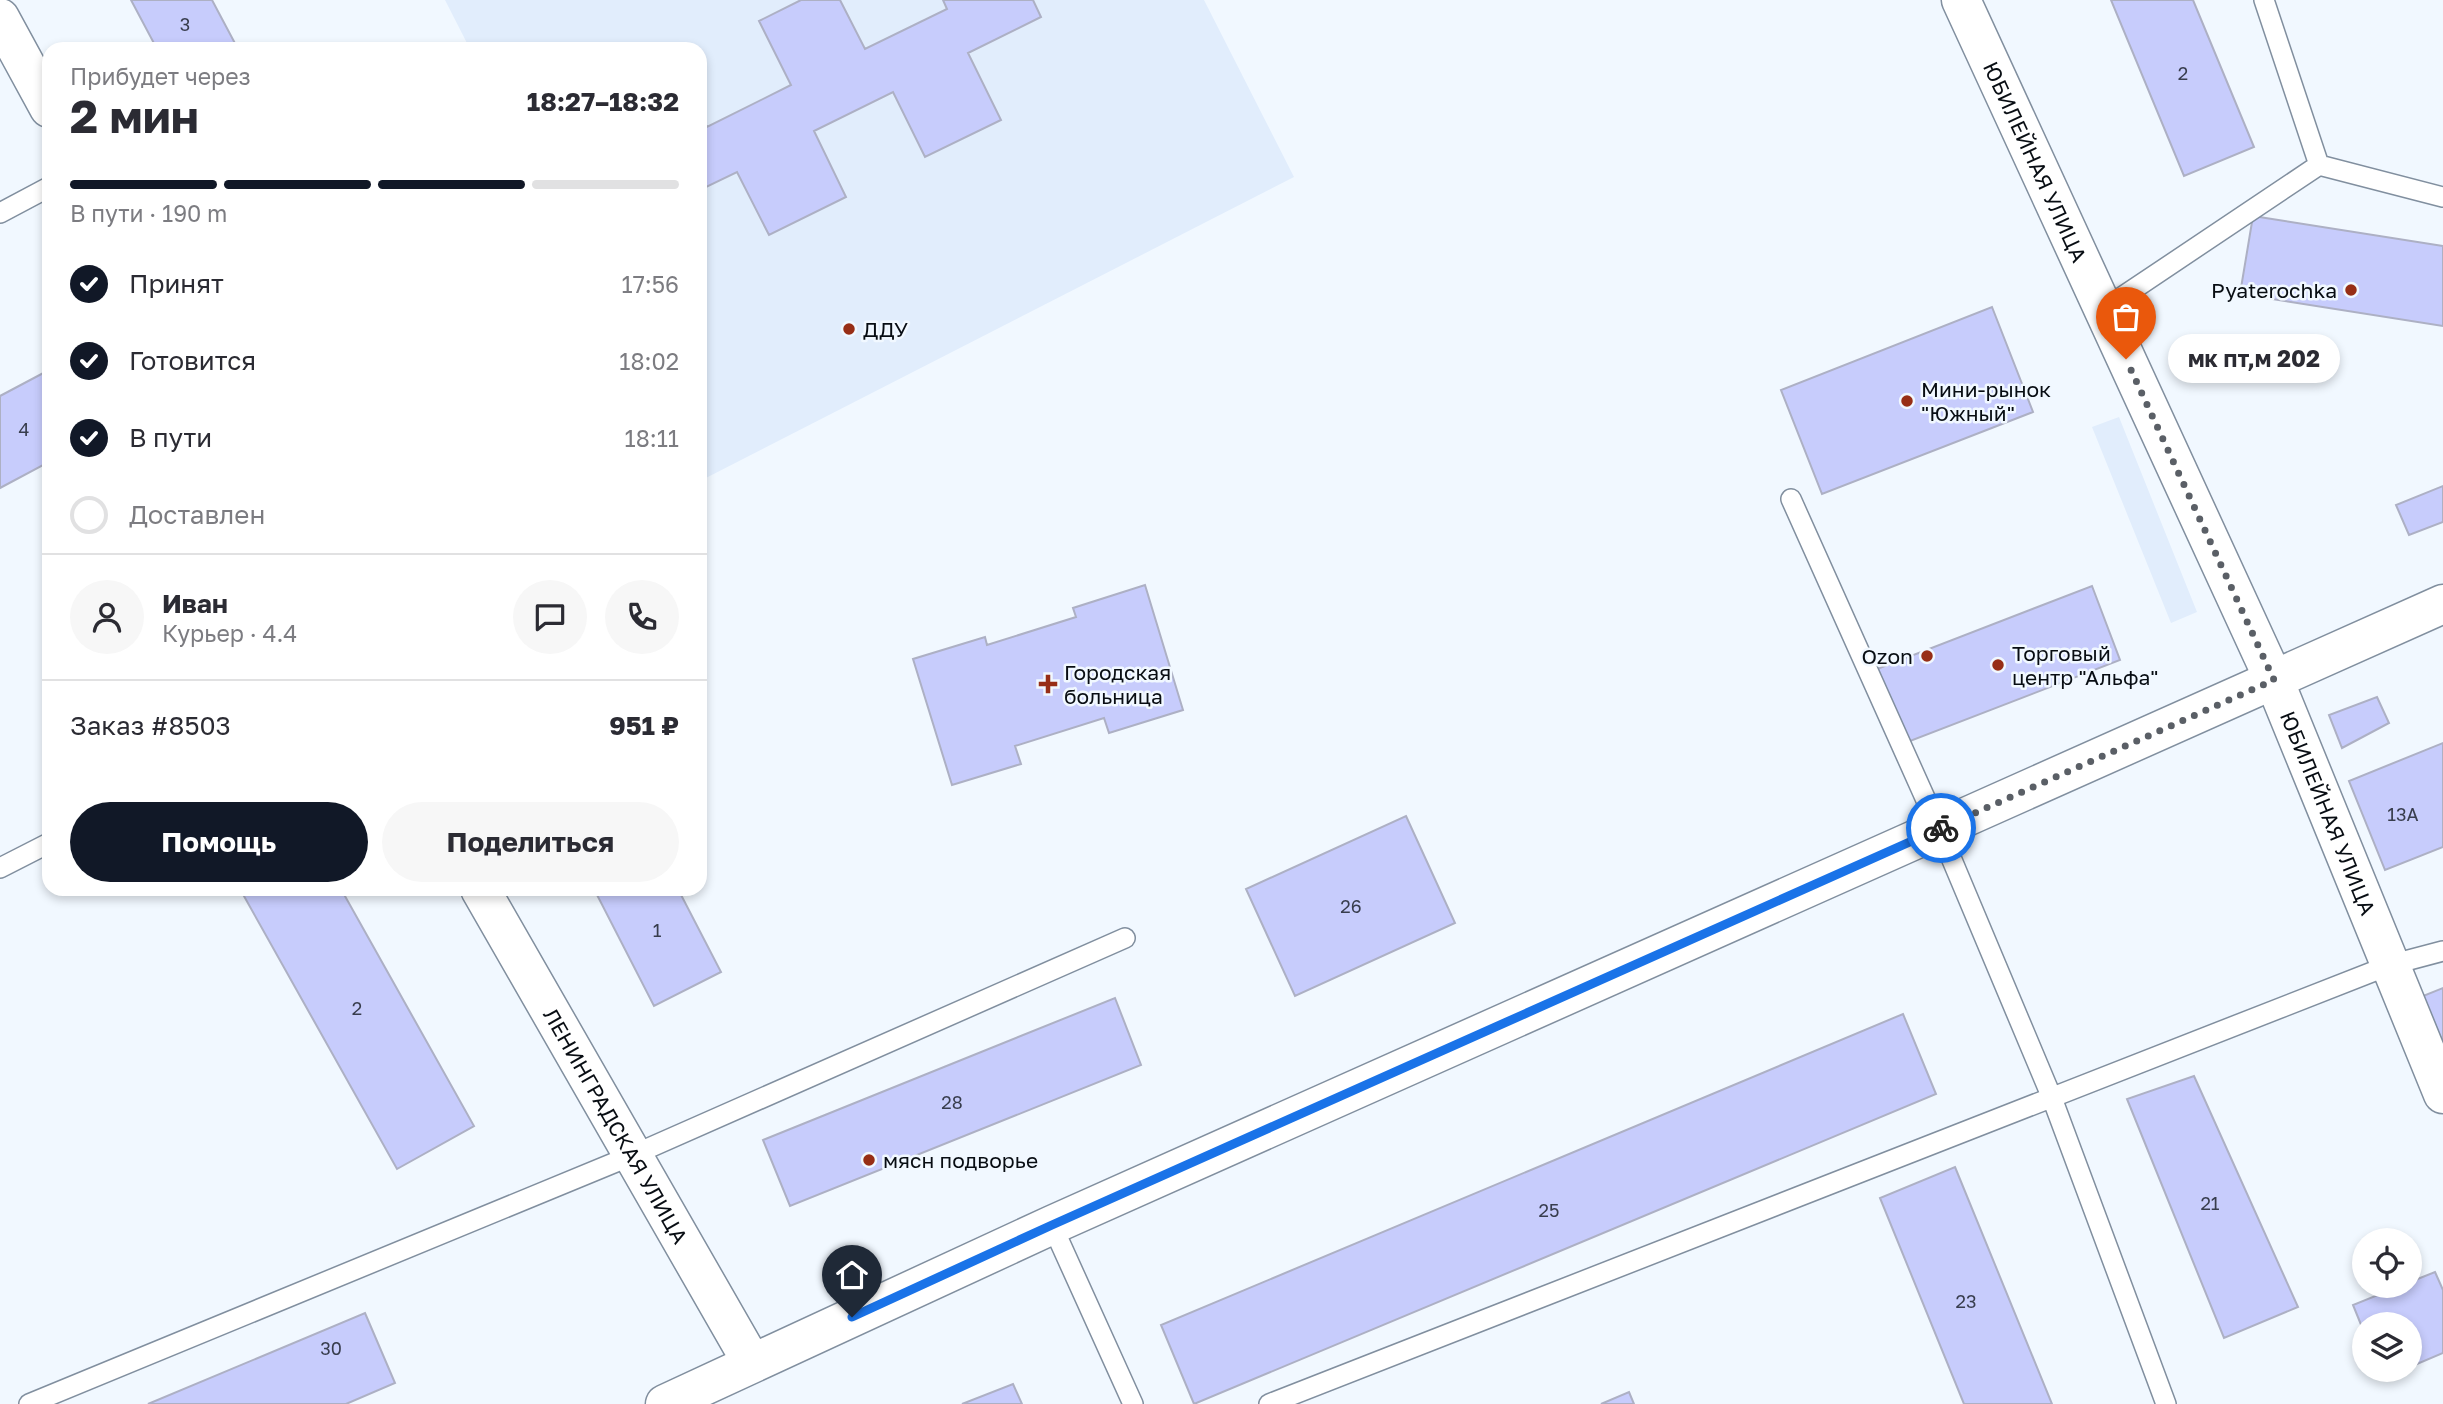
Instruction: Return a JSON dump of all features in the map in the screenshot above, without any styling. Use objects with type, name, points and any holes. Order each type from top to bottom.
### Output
[{"type":"main road","name":"ЮБИЛЕЙНАЯ УЛИЦА","points":[[1961,0],[2274,680],[2443,1094]]},
{"type":"main road","points":[[0,18],[42,95]]},
{"type":"main road","points":[[666,1404],[1052,1225],[2443,604]]},
{"type":"main road","name":"ЛЕНИНГРАДСКАЯ УЛИЦА","points":[[484,896],[752,1363]]},
{"type":"lane","points":[[2264,0],[2319,165]]},
{"type":"lane","points":[[2104,309],[2319,165],[2443,197]]},
{"type":"lane","points":[[0,213],[42,191]]},
{"type":"lane","points":[[1791,499],[1939,829],[2052,1098],[2166,1404]]},
{"type":"lane","points":[[0,868],[42,847]]},
{"type":"lane","points":[[29,1404],[633,1155],[1125,939]]},
{"type":"lane","points":[[1269,1404],[2390,965],[2443,950]]},
{"type":"lane","points":[[1052,1225],[1133,1404]]},
{"type":"shaded area","name":"ДДУ","points":[[445,0],[1204,0],[1294,177],[707,477],[707,42],[466,42]]},
{"type":"shaded area","points":[[2119,417],[2197,612],[2171,623],[2092,427]]},
{"type":"building","points":[[131,0],[212,0],[234,42],[153,42]]},
{"type":"building","points":[[801,0],[840,0],[865,49],[947,9],[943,0],[1033,0],[1041,17],[968,53],[1001,120],[925,157],[893,92],[814,131],[846,197],[769,235],[737,172],[707,187],[707,127],[791,85],[759,21]]},
{"type":"building","points":[[2111,0],[2193,0],[2254,147],[2184,176]]},
{"type":"building","points":[[2253,216],[2443,246],[2443,326],[2240,294]]},
{"type":"building","name":"Мини-рынок \"Южный\"","points":[[1992,307],[2033,412],[1822,494],[1781,390]]},
{"type":"building","points":[[42,374],[42,466],[0,488],[0,396]]},
{"type":"building","points":[[2443,486],[2443,522],[2409,535],[2396,505]]},
{"type":"building","name":"Городская больница","points":[[1145,585],[1183,710],[1109,733],[1104,718],[1015,746],[1021,764],[952,785],[913,659],[985,637],[987,645],[1076,617],[1073,608]]},
{"type":"building","name":"Торговый центр \"Альфа\"","points":[[2092,586],[2120,660],[1905,743],[1877,669]]},
{"type":"building","points":[[2377,697],[2389,723],[2342,748],[2329,715]]},
{"type":"building","points":[[2443,743],[2443,847],[2385,870],[2349,781]]},
{"type":"building","points":[[1406,816],[1455,923],[1295,996],[1246,889]]},
{"type":"building","points":[[244,896],[345,896],[474,1126],[397,1169]]},
{"type":"building","points":[[598,896],[682,896],[721,972],[654,1006]]},
{"type":"building","points":[[2443,988],[2443,1043],[2423,996]]},
{"type":"building","points":[[1115,998],[1141,1065],[790,1206],[763,1140]]},
{"type":"building","points":[[1903,1014],[1936,1094],[1194,1404],[1161,1325]]},
{"type":"building","points":[[2194,1076],[2298,1307],[2224,1338],[2127,1099]]},
{"type":"building","points":[[1955,1167],[2052,1404],[1964,1404],[1880,1198]]},
{"type":"building","points":[[2435,1272],[2443,1290],[2443,1353],[2422,1362],[2422,1312],[2356,1312],[2353,1305],[2370,1298],[2422,1298],[2422,1277]]},
{"type":"building","points":[[365,1313],[395,1383],[346,1404],[148,1404]]},
{"type":"building","points":[[1013,1384],[1022,1404],[962,1404]]},
{"type":"building","points":[[1629,1392],[1634,1404],[1601,1404]]},
{"type":"way so far","points":[[1941,828],[2274,680],[2126,359]]},
{"type":"place","name":"Pyaterochka","points":[[2351,290]]},
{"type":"place","name":"ДДУ","points":[[849,329]]},
{"type":"place","name":"мк пт,м 202","points":[[2126,359]]},
{"type":"place","name":"Мини-рынок \"Южный\"","points":[[1907,401]]},
{"type":"place","name":"Ozon","points":[[1927,656]]},
{"type":"place","name":"Торговый центр \"Альфа\"","points":[[1998,665]]},
{"type":"place","name":"Городская больница","points":[[1048,684]]},
{"type":"place","name":"мясн подворье","points":[[869,1160]]},
{"type":"route","points":[[852,1317],[1941,828]]}]
